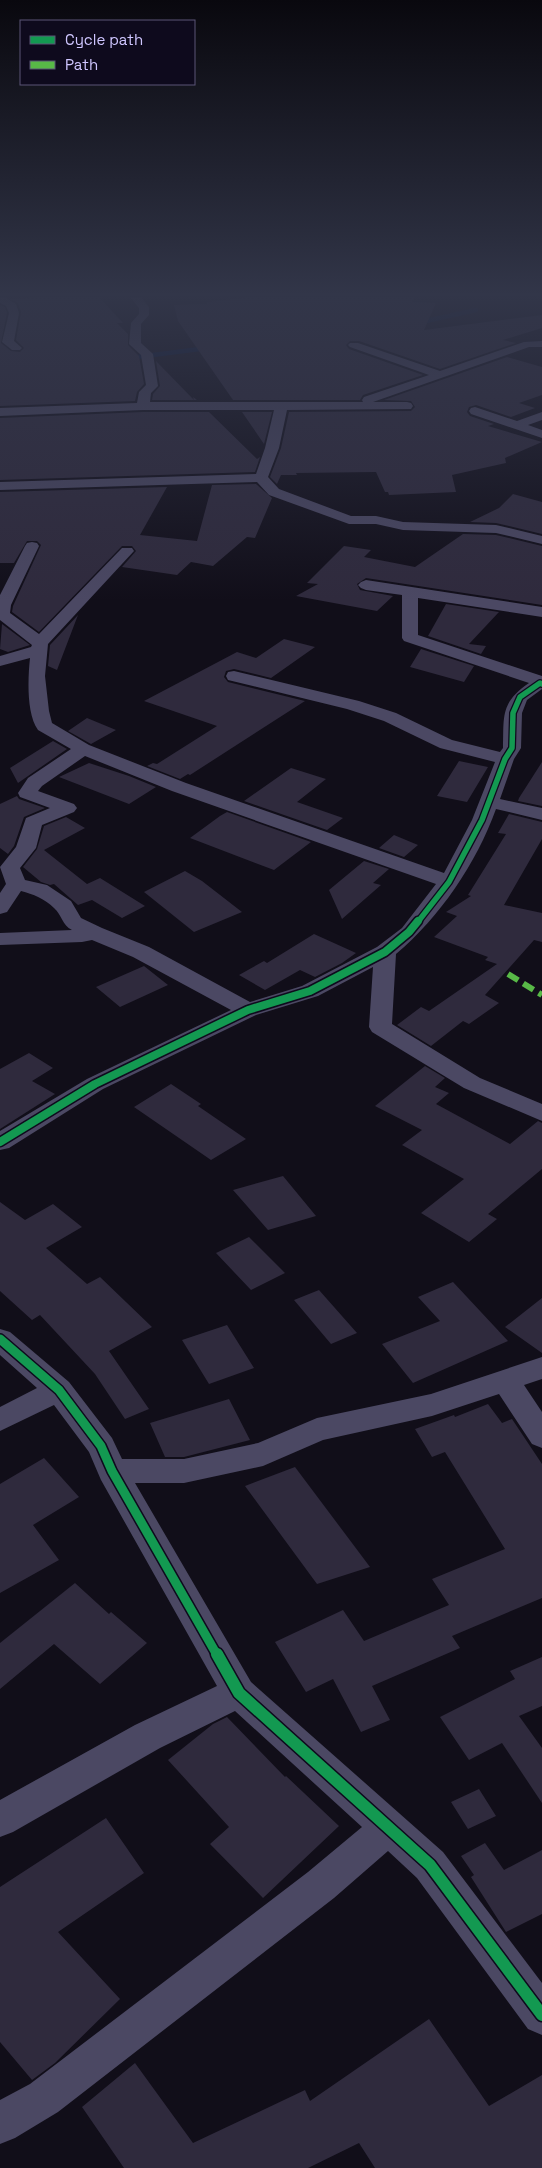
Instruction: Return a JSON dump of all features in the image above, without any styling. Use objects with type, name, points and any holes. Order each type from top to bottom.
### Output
[{"type":"street","points":[[143,406],[144,398]]},
{"type":"street","points":[[357,404],[374,398]]},
{"type":"street","points":[[0,412],[102,410],[143,406],[407,406]]},
{"type":"street","points":[[261,478],[272,448],[281,407]]},
{"type":"street","points":[[475,411],[542,434]]},
{"type":"street","points":[[520,426],[522,422],[542,416]]},
{"type":"street","points":[[0,486],[261,478],[274,492],[349,520],[376,520],[403,526],[496,529],[542,540]]},
{"type":"street","points":[[32,546],[3,604],[2,614],[40,646]]},
{"type":"street","points":[[0,661],[40,646],[106,571],[127,551]]},
{"type":"street","points":[[366,585],[542,612]]},
{"type":"street","points":[[410,591],[410,638],[513,671],[541,683]]},
{"type":"street","points":[[40,646],[37,676],[40,711],[44,726],[83,749],[188,791],[449,882]]},
{"type":"street","points":[[234,676],[353,705],[390,717],[446,744],[506,759]]},
{"type":"street","points":[[0,1142],[95,1084],[248,1010],[310,991],[385,952],[409,932],[449,882],[482,820],[512,748],[513,713],[520,698],[541,683]]},
{"type":"street","points":[[16,884],[10,867],[26,848],[33,822],[67,808],[27,794],[34,782],[83,749]]},
{"type":"street","points":[[489,802],[542,814]]},
{"type":"street","points":[[0,908],[16,884]]},
{"type":"street","points":[[16,884],[40,889],[64,905],[73,922],[141,952],[248,1010]]},
{"type":"street","points":[[0,939],[82,936],[94,932]]},
{"type":"street","points":[[385,952],[380,1027],[472,1082],[542,1113]]},
{"type":"street","points":[[0,1339],[58,1390],[101,1446],[112,1471],[239,1693],[430,1865],[542,2015]]},
{"type":"street","points":[[112,1471],[184,1471],[263,1454],[316,1430],[432,1404],[542,1368]]},
{"type":"street","points":[[504,1380],[542,1436]]},
{"type":"street","points":[[0,1420],[58,1390]]},
{"type":"street","points":[[0,1820],[86,1770],[194,1712],[239,1693]]},
{"type":"street","points":[[0,2123],[44,2098],[321,1885],[388,1828]]},
{"type":"building","points":[[0,398],[136,398],[135,401],[0,406]]},
{"type":"building","points":[[152,398],[192,398],[194,400],[152,400]]},
{"type":"building","points":[[232,398],[361,398],[360,400],[233,400]]},
{"type":"building","points":[[389,398],[533,398],[519,403],[535,408],[511,417],[476,405],[469,407],[467,412],[470,416],[494,424],[488,426],[542,442],[505,458],[506,463],[452,475],[456,492],[389,495],[388,492],[385,492],[376,472],[296,473],[297,475],[281,475],[277,484],[270,477],[281,448],[289,412],[411,411],[415,407],[411,401],[384,400]]},
{"type":"building","points":[[143,412],[209,412],[257,459],[260,457],[255,472],[0,480],[0,418]]},
{"type":"building","points":[[242,412],[272,412],[264,444]]},
{"type":"building","points":[[256,484],[272,498],[255,538],[247,537],[213,566],[191,562],[177,575],[122,567],[136,551],[132,546],[122,546],[39,632],[12,612],[41,545],[37,541],[27,541],[14,563],[0,563],[0,492],[167,487],[140,535],[197,541],[212,485]]},
{"type":"building","points":[[513,494],[542,502],[542,534],[496,523],[470,522],[499,508]]},
{"type":"building","points":[[463,534],[496,535],[542,546],[542,605],[366,578],[357,584],[360,590],[393,596],[377,611],[296,596],[318,584],[307,583],[344,546],[371,550],[364,557],[415,567]]},
{"type":"building","points":[[446,604],[499,612],[469,644],[486,646],[481,654],[428,636]]},
{"type":"building","points":[[78,615],[57,670],[48,666],[50,645]]},
{"type":"building","points":[[2,624],[30,645],[8,652],[0,649]]},
{"type":"building","points":[[284,639],[315,647],[271,678],[234,669],[226,671],[224,677],[228,682],[305,701],[190,775],[188,774],[180,779],[147,766],[153,763],[157,764],[217,726],[144,701],[237,652],[256,658]]},
{"type":"building","points":[[421,649],[474,666],[464,682],[410,667]]},
{"type":"building","points":[[87,718],[116,730],[91,744],[68,731]]},
{"type":"building","points":[[53,741],[67,749],[18,783],[10,768]]},
{"type":"building","points":[[459,761],[488,767],[467,802],[437,796]]},
{"type":"building","points":[[542,762],[542,806],[518,801],[519,798]]},
{"type":"building","points":[[89,763],[156,787],[129,804],[59,777]]},
{"type":"building","points":[[291,768],[326,779],[297,802],[343,818],[327,830],[244,801]]},
{"type":"building","points":[[17,796],[19,799],[45,808],[24,817],[14,846],[8,854],[0,848],[0,804]]},
{"type":"building","points":[[227,812],[311,842],[274,870],[190,838]]},
{"type":"building","points":[[509,814],[542,822],[542,839],[504,905],[542,913],[542,942],[534,940],[485,995],[499,1003],[469,1024],[463,1021],[431,1046],[397,1025],[421,1007],[429,1011],[497,964],[485,960],[488,957],[434,937],[457,916],[446,912],[471,896],[468,895],[506,834],[498,833]]},
{"type":"building","points":[[66,817],[85,828],[44,850],[87,884],[100,878],[145,906],[122,918],[92,900],[78,905],[54,884],[50,885],[41,882],[23,867],[37,849],[44,826]]},
{"type":"building","points":[[394,835],[418,845],[404,857],[379,848]]},
{"type":"building","points":[[364,861],[389,869],[373,883],[381,885],[342,919],[329,890]]},
{"type":"building","points":[[185,871],[202,881],[242,912],[194,932],[144,892]]},
{"type":"building","points":[[314,934],[356,953],[342,963],[315,977],[300,970],[265,990],[239,975],[264,961],[267,963]]},
{"type":"building","points":[[144,966],[168,985],[120,1007],[96,987]]},
{"type":"building","points":[[29,1053],[53,1068],[32,1081],[55,1094],[0,1129],[0,1069]]},
{"type":"building","points":[[425,1066],[445,1078],[435,1087],[449,1093],[436,1104],[510,1144],[538,1121],[542,1123],[542,1169],[488,1214],[497,1219],[469,1242],[421,1213],[464,1179],[402,1145],[422,1130],[375,1106]]},
{"type":"building","points":[[171,1084],[201,1104],[198,1106],[246,1139],[211,1160],[134,1107]]},
{"type":"building","points":[[283,1176],[316,1216],[268,1230],[233,1190]]},
{"type":"building","points":[[0,1202],[25,1220],[53,1204],[82,1227],[46,1248],[87,1284],[100,1277],[152,1327],[109,1351],[149,1409],[125,1419],[95,1374],[40,1315],[32,1320],[0,1291]]},
{"type":"building","points":[[249,1237],[285,1273],[251,1290],[216,1253]]},
{"type":"building","points":[[453,1282],[508,1341],[413,1383],[382,1344],[440,1321],[418,1297]]},
{"type":"building","points":[[319,1290],[357,1333],[331,1344],[294,1300]]},
{"type":"building","points":[[542,1298],[542,1353],[505,1327]]},
{"type":"building","points":[[227,1325],[254,1368],[209,1384],[182,1340]]},
{"type":"building","points":[[229,1399],[250,1440],[184,1457],[165,1457],[150,1423]]},
{"type":"building","points":[[488,1404],[502,1423],[512,1419],[542,1464],[542,1598],[452,1636],[460,1648],[372,1686],[390,1720],[361,1732],[333,1679],[306,1692],[275,1642],[343,1610],[364,1641],[449,1605],[432,1579],[505,1549],[445,1452],[432,1457],[415,1429],[454,1415],[455,1417]]},
{"type":"building","points":[[44,1458],[79,1497],[33,1525],[59,1560],[0,1593],[0,1484]]},
{"type":"building","points":[[295,1467],[370,1567],[317,1584],[245,1486]]},
{"type":"building","points":[[75,1583],[109,1614],[111,1612],[147,1643],[100,1684],[54,1644],[0,1689],[0,1643]]},
{"type":"building","points":[[542,1657],[542,1706],[519,1716],[542,1748],[542,1803],[502,1743],[469,1760],[440,1717],[515,1679],[510,1671]]},
{"type":"building","points":[[227,1717],[285,1777],[339,1826],[263,1898],[210,1844],[229,1827],[168,1760],[213,1724]]},
{"type":"building","points":[[479,1789],[496,1816],[468,1829],[451,1802]]},
{"type":"building","points":[[106,1818],[144,1873],[58,1932],[120,1999],[55,2063],[32,2080],[0,2042],[0,1887]]},
{"type":"building","points":[[485,1843],[504,1870],[542,1850],[542,1914],[506,1932],[471,1877],[474,1875],[461,1856]]},
{"type":"building","points":[[429,2019],[489,2106],[542,2075],[542,2168],[375,2168],[359,2143],[308,2168],[124,2168],[82,2107],[135,2063],[193,2143],[305,2090],[310,2101]]},
{"type":"marked path","points":[[508,974],[542,995]]},
{"type":"cycle path","points":[[0,1142],[95,1084],[248,1010],[310,991],[385,952],[409,932],[449,882],[482,820],[505,759],[512,748],[513,713],[520,697],[540,683],[542,684]]},
{"type":"cycle path","points":[[0,1339],[59,1390],[101,1446],[112,1471],[239,1693],[430,1865],[542,2015]]}]
